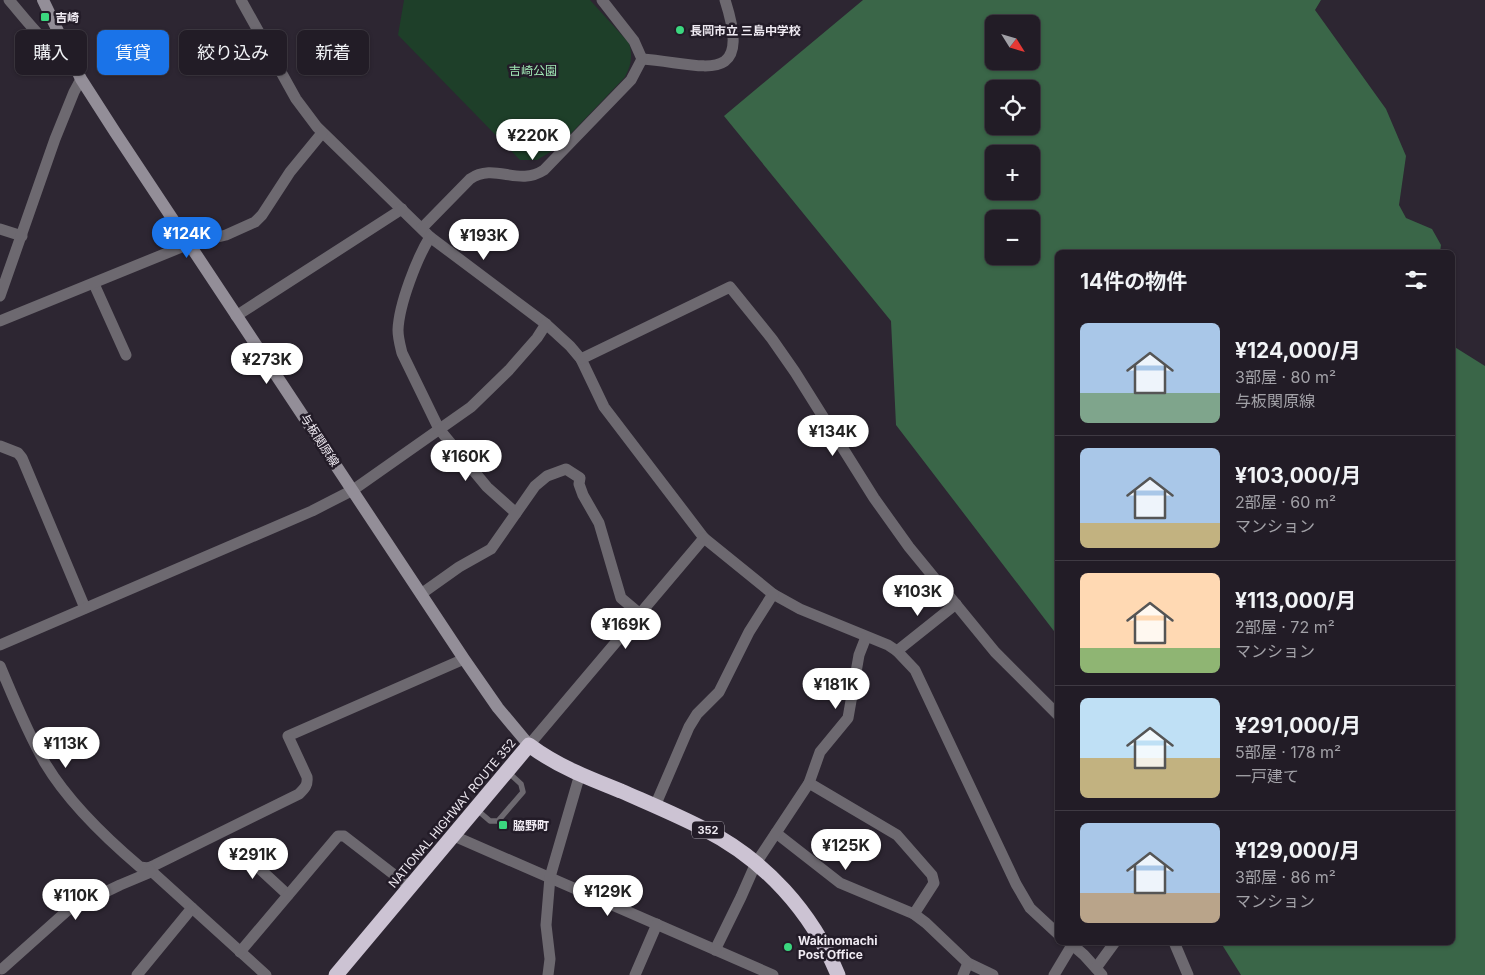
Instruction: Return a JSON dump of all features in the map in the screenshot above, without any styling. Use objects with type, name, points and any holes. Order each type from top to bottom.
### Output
[{"type":"highway","name":"NATIONAL HIGHWAY ROUTE 352","points":[[336,975],[529,745],[547,758],[580,774],[704,828],[744,853],[780,884],[798,905],[813,927],[838,975]]},
{"type":"main road","name":"与板関原線","points":[[43,0],[57,30]]},
{"type":"main road","name":"与板関原線","points":[[79,75],[464,659],[498,708],[529,745]]},
{"type":"street","points":[[9,0],[36,30]]},
{"type":"street","points":[[241,0],[308,117],[322,133],[430,237],[546,324],[570,346],[581,359],[604,407],[704,538],[773,594],[800,608],[888,645],[897,651],[916,670],[1024,898],[1040,918],[1055,931]]},
{"type":"street","points":[[602,0],[634,41],[642,59]]},
{"type":"street","points":[[642,59],[714,66],[726,61],[732,55],[734,47],[731,19],[725,0]]},
{"type":"street","points":[[422,228],[470,179],[478,174],[485,172],[526,176],[537,175],[544,170],[631,80],[642,59]]},
{"type":"street","points":[[0,296],[56,139],[81,79]]},
{"type":"street","points":[[0,321],[189,244],[226,235],[255,222],[262,215],[290,172],[322,133]]},
{"type":"street","points":[[236,316],[402,209]]},
{"type":"street","points":[[0,228],[22,236]]},
{"type":"street","points":[[430,237],[423,249],[408,288],[398,328],[398,340],[439,428],[487,487],[516,513]]},
{"type":"street","points":[[94,284],[126,354]]},
{"type":"street","points":[[581,359],[730,287],[772,339],[795,372],[874,498],[909,547],[995,652],[1055,712]]},
{"type":"street","points":[[0,645],[312,511],[353,490],[471,407],[503,376],[537,338],[546,324]]},
{"type":"street","points":[[0,446],[18,453],[22,458],[85,608]]},
{"type":"street","points":[[421,594],[491,548],[535,486],[547,476],[566,469],[580,478],[579,484],[583,494],[599,523],[622,598],[640,614]]},
{"type":"street","points":[[529,745],[704,538]]},
{"type":"street","points":[[655,806],[689,727],[697,714],[720,692],[749,632],[773,594]]},
{"type":"street","points":[[897,651],[956,604]]},
{"type":"street","points":[[715,950],[756,863],[809,783],[820,752],[848,718],[859,655],[866,637]]},
{"type":"street","points":[[3,970],[68,910],[299,794],[305,789],[308,782],[288,736],[464,659]]},
{"type":"street","points":[[0,666],[28,730],[46,765],[99,830],[140,867],[150,870],[161,882],[266,975]]},
{"type":"street","points":[[548,975],[550,959],[546,924],[550,877],[580,774]]},
{"type":"street","points":[[809,783],[897,835],[932,875],[934,883],[914,914]]},
{"type":"street","points":[[776,833],[840,883],[914,914],[968,963],[993,975]]},
{"type":"street","points":[[240,952],[338,836],[344,836],[410,888]]},
{"type":"street","points":[[454,836],[773,975]]},
{"type":"street","points":[[235,846],[288,895]]},
{"type":"street","points":[[137,975],[192,908]]},
{"type":"street","points":[[635,975],[657,924]]},
{"type":"street","points":[[1054,975],[1070,945]]},
{"type":"street","points":[[1072,945],[1099,971],[1113,945]]},
{"type":"street","points":[[1175,945],[1188,975]]},
{"type":"street","points":[[963,975],[968,963]]},
{"type":"lane","points":[[476,809],[490,821],[498,821],[523,792],[521,784],[507,771]]},
{"type":"green space","name":"吉崎公園","points":[[404,0],[590,0],[629,43],[631,57],[629,69],[625,77],[557,148],[537,160],[520,160],[398,35]]},
{"type":"green space","points":[[863,0],[1321,0],[1315,10],[1386,109],[1406,156],[1399,205],[1406,218],[1432,229],[1441,245],[1440,250],[1055,250],[1055,632],[896,425],[891,321],[724,116]]},
{"type":"green space","points":[[1455,347],[1485,366],[1485,975],[1241,975],[1222,945],[1455,945]]},
{"type":"place","name":"吉崎","points":[[45,17]]},
{"type":"place","name":"長岡市立 三島中学校","points":[[680,30]]},
{"type":"place","name":"脇野町","points":[[503,825]]},
{"type":"place","name":"Wakinomachi Post Office","points":[[788,947]]}]
